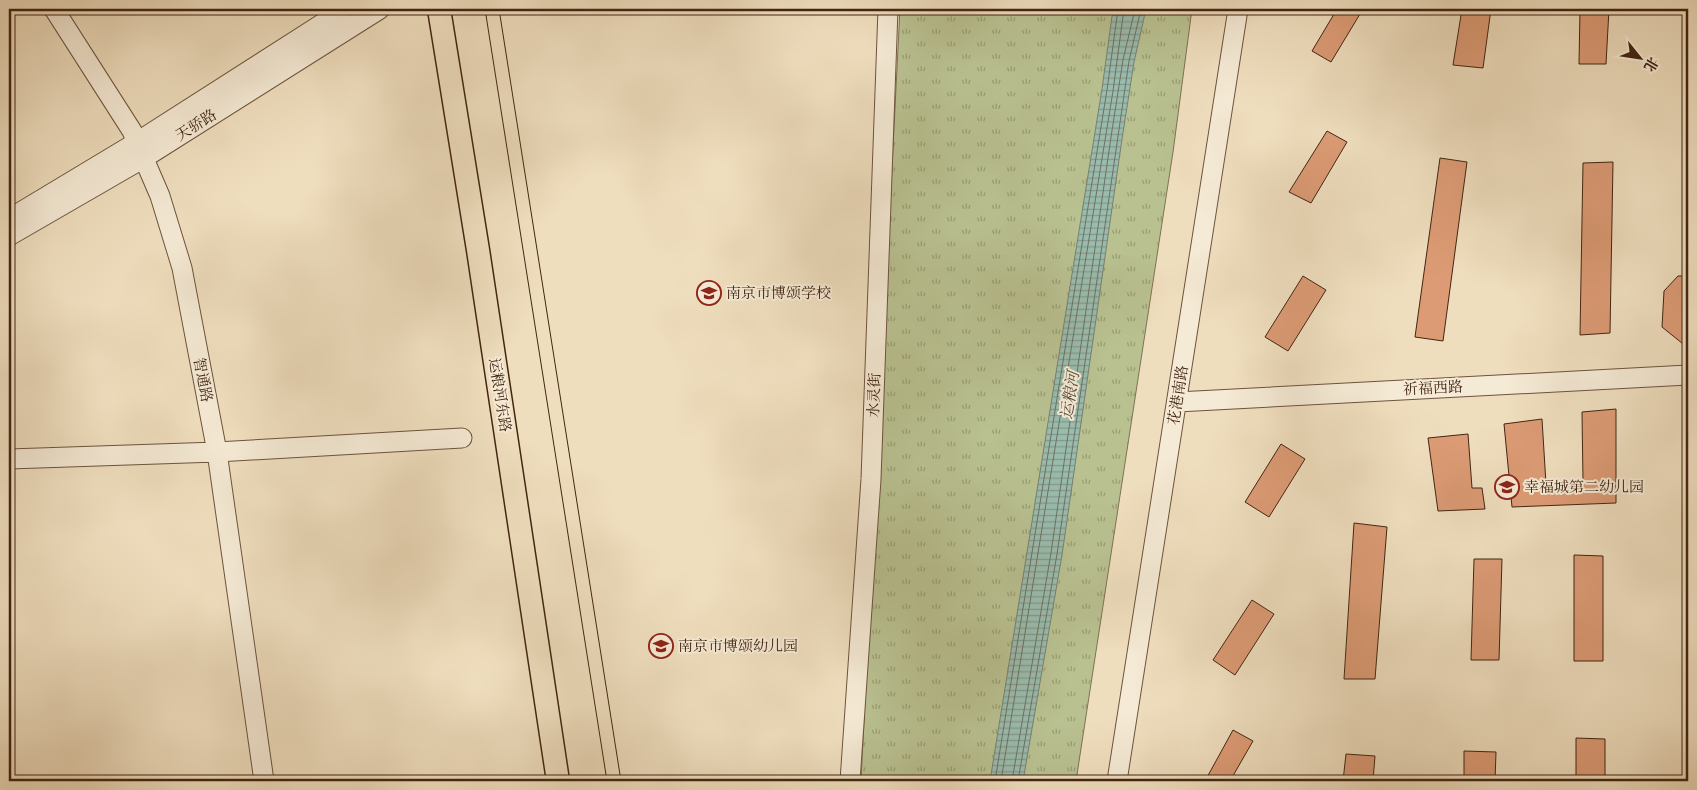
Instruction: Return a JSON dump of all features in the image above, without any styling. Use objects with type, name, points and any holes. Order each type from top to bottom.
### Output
[{"type":"main road","name":"运粮河东路","points":[[439,9],[478,250],[558,781]]},
{"type":"street","name":"智通路","points":[[54,9],[132,131],[160,196],[182,268],[217,452],[264,781]]},
{"type":"street","name":"天骄路","points":[[9,236],[140,150],[345,9]]},
{"type":"street","name":"天骄路","points":[[9,220],[140,150],[380,9]]},
{"type":"street","name":"水灵街","points":[[850,781],[871,479],[888,9]]},
{"type":"street","name":"花港南路","points":[[1117,781],[1238,9]]},
{"type":"street","name":"祈福西路","points":[[1177,402],[1688,375]]},
{"type":"street","points":[[9,459],[217,452],[462,438]]},
{"type":"green space","points":[[900,9],[1192,9],[1173,152],[1076,781],[861,781]]},
{"type":"water","name":"运粮河","points":[[1113,9],[1146,9],[1134,62],[1122,139],[1062,555],[1023,781],[990,781],[1102,89]]},
{"type":"building","points":[[1337,9],[1363,9],[1331,62],[1312,51]]},
{"type":"building","points":[[1462,9],[1491,9],[1483,68],[1453,65]]},
{"type":"building","points":[[1580,9],[1609,9],[1606,64],[1579,64]]},
{"type":"building","points":[[1327,131],[1347,142],[1311,203],[1289,192]]},
{"type":"building","points":[[1440,158],[1467,162],[1443,341],[1415,337]]},
{"type":"building","points":[[1613,162],[1610,333],[1580,335],[1583,163]]},
{"type":"building","points":[[1303,276],[1326,290],[1288,351],[1265,337]]},
{"type":"building","points":[[1678,276],[1688,276],[1688,348],[1662,327],[1664,291]]},
{"type":"building","points":[[1616,409],[1616,503],[1512,507],[1504,424],[1542,419],[1546,484],[1583,482],[1582,412]]},
{"type":"building","points":[[1468,434],[1472,488],[1482,488],[1485,509],[1438,511],[1428,438]]},
{"type":"building","points":[[1281,444],[1305,459],[1269,517],[1245,502]]},
{"type":"building","points":[[1354,523],[1387,527],[1375,679],[1344,679]]},
{"type":"building","points":[[1574,555],[1603,556],[1603,661],[1574,661]]},
{"type":"building","points":[[1474,559],[1502,559],[1499,660],[1471,660]]},
{"type":"building","points":[[1252,600],[1274,614],[1235,675],[1213,660]]},
{"type":"building","points":[[1233,730],[1253,741],[1230,781],[1205,781]]},
{"type":"building","points":[[1576,738],[1605,739],[1605,781],[1576,781]]},
{"type":"building","points":[[1464,751],[1496,752],[1495,781],[1464,781]]},
{"type":"building","points":[[1346,754],[1375,756],[1373,781],[1343,781]]},
{"type":"tram line","points":[[485,9],[607,781]]},
{"type":"tram line","points":[[499,9],[621,781]]},
{"type":"place","name":"南京市博颂学校","points":[[709,293]]},
{"type":"place","name":"幸福城第二幼儿园","points":[[1507,487]]},
{"type":"place","name":"南京市博颂幼儿园","points":[[661,646]]}]
